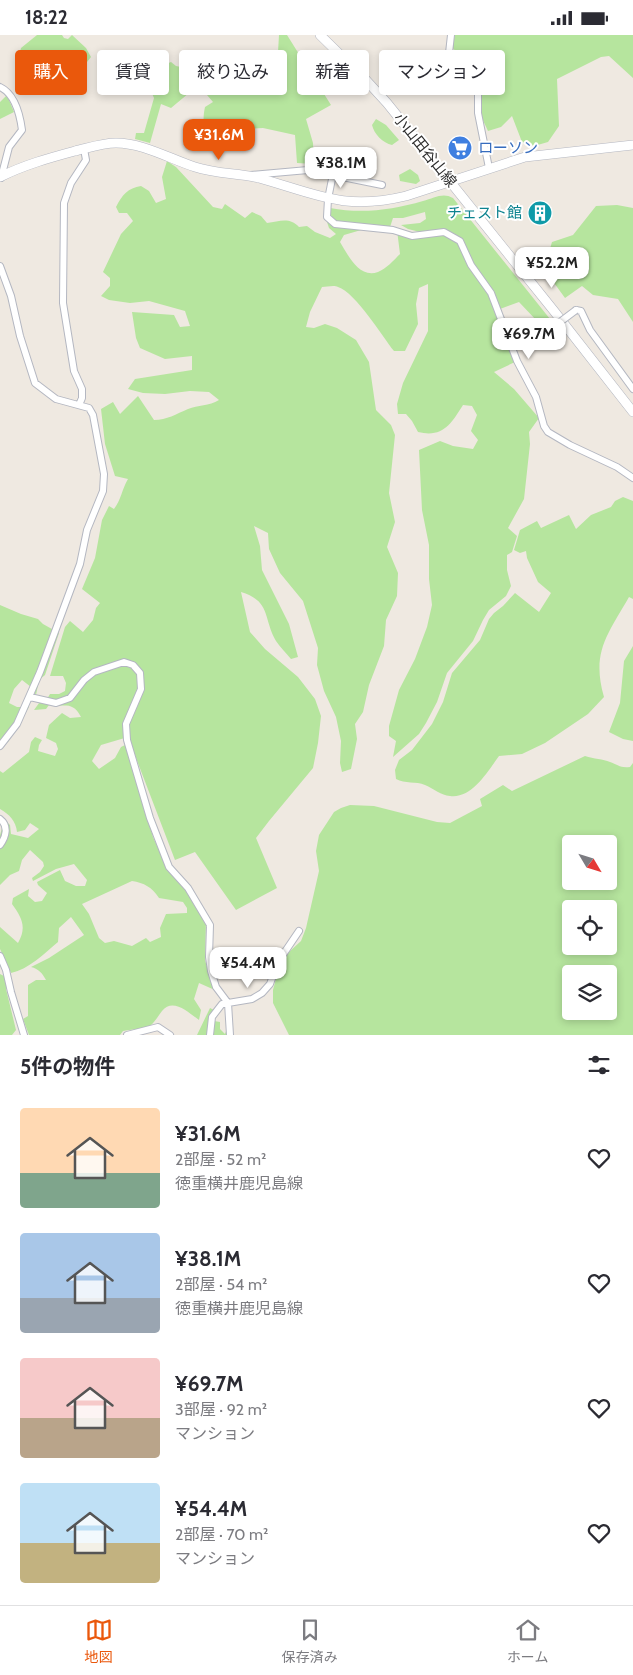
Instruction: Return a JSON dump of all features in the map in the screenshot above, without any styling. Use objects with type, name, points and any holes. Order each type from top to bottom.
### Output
[{"type":"main road","name":"小山田谷山線","points":[[320,35],[370,85],[451,181],[633,412]]},
{"type":"main road","points":[[1,178],[38,161],[110,143],[124,144],[210,171],[245,175],[328,199],[360,203],[389,201],[531,155],[633,145]]},
{"type":"street","points":[[451,35],[449,53],[473,67],[478,79],[478,113],[489,168]]},
{"type":"street","points":[[0,87],[7,90],[17,107],[22,130],[9,147],[1,178]]},
{"type":"street","points":[[79,405],[82,398],[82,389],[74,371],[63,303],[64,203],[70,183],[86,160],[84,149]]},
{"type":"street","points":[[245,175],[308,170],[382,185]]},
{"type":"street","points":[[333,174],[327,217],[335,224],[394,230],[412,236],[444,233],[457,239],[464,247],[471,265],[491,293],[523,373],[536,397],[544,426],[548,432],[570,445],[617,467],[633,479]]},
{"type":"street","points":[[0,266],[11,296],[20,336],[35,383],[56,399],[89,408],[93,415],[104,474],[104,485],[86,530],[80,564],[30,697],[17,723],[0,746]]},
{"type":"street","points":[[504,329],[533,326],[548,331],[576,310],[581,311],[590,331],[633,389]]},
{"type":"street","points":[[30,697],[56,703],[70,698],[84,680],[94,672],[124,662],[133,665],[140,673],[140,689],[126,724],[127,740],[150,818],[169,867],[188,888],[210,925],[209,957],[211,971],[216,987],[228,1003],[230,1035]]},
{"type":"street","points":[[0,819],[6,826],[6,831],[0,845]]},
{"type":"street","points":[[210,1035],[212,1017],[222,1004],[252,999],[262,993],[270,984],[278,962],[299,931]]},
{"type":"street","points":[[0,956],[6,970],[10,992],[24,1035]]},
{"type":"street","points":[[127,1035],[158,1027],[170,1035]]},
{"type":"green space","points":[[37,35],[62,35],[68,39],[72,35],[86,48],[91,57],[87,62],[87,50],[20,50]]},
{"type":"green space","points":[[279,35],[287,35],[297,51],[297,95],[325,95],[331,105],[306,119],[313,143],[314,164],[297,163],[295,135],[263,128],[225,130],[223,152],[214,151],[204,125],[205,107],[213,102],[207,95],[287,95],[287,50],[278,50]]},
{"type":"green space","points":[[455,35],[633,35],[633,78],[609,56],[601,57],[557,79],[559,126],[548,142],[534,146],[522,142],[512,116],[501,127],[488,131],[481,116],[482,95],[505,95],[505,50],[455,50],[452,47]]},
{"type":"green space","points":[[171,62],[179,67],[179,95],[187,95],[171,108],[161,104],[150,143],[135,139],[136,133],[144,133],[154,98],[153,95],[169,95],[169,63]]},
{"type":"green space","points":[[7,95],[14,112],[0,119],[0,102]]},
{"type":"green space","points":[[376,119],[386,125],[399,140],[392,145],[379,138],[372,125]]},
{"type":"green space","points":[[167,161],[176,167],[213,207],[222,209],[225,204],[245,218],[252,212],[261,216],[267,223],[288,221],[299,227],[307,226],[315,232],[330,238],[336,234],[329,228],[327,222],[349,227],[368,228],[344,235],[340,242],[360,269],[371,273],[384,269],[400,254],[397,230],[419,236],[420,232],[401,225],[420,223],[426,219],[425,212],[403,218],[393,218],[390,227],[337,221],[331,217],[330,208],[354,211],[388,209],[438,196],[449,196],[453,198],[554,324],[548,329],[537,321],[519,302],[500,309],[515,362],[494,372],[514,389],[539,418],[529,432],[530,444],[524,499],[508,528],[517,536],[512,552],[507,555],[507,570],[511,586],[506,596],[489,610],[473,641],[447,673],[437,702],[419,734],[393,757],[396,741],[389,736],[389,726],[399,690],[415,659],[427,627],[432,605],[429,579],[429,545],[422,510],[419,450],[440,441],[453,446],[473,449],[478,440],[471,431],[477,415],[472,406],[463,405],[445,428],[434,433],[427,433],[418,432],[406,414],[398,414],[397,404],[403,383],[428,331],[428,284],[419,288],[416,304],[418,324],[405,351],[394,351],[353,297],[336,286],[322,287],[310,312],[306,327],[314,328],[325,324],[337,328],[356,340],[369,362],[376,410],[391,425],[395,435],[389,493],[395,522],[387,547],[398,573],[397,596],[386,620],[384,646],[369,685],[363,712],[355,724],[357,739],[351,769],[342,772],[340,763],[341,741],[336,717],[324,691],[317,665],[318,648],[303,601],[280,573],[269,549],[268,533],[254,526],[260,546],[262,570],[289,624],[298,657],[291,659],[278,643],[272,633],[262,605],[251,596],[241,592],[250,632],[265,649],[298,677],[315,699],[321,716],[313,768],[256,838],[277,888],[236,910],[195,852],[175,860],[128,737],[101,745],[92,761],[99,769],[115,758],[121,747],[127,744],[153,837],[166,866],[184,884],[206,921],[205,960],[209,974],[226,995],[199,983],[194,999],[201,1010],[199,1020],[186,1010],[171,1006],[166,1007],[150,1026],[123,1031],[120,1035],[29,1035],[23,1019],[28,1016],[28,985],[36,980],[46,980],[40,972],[31,967],[49,958],[84,935],[71,917],[59,928],[58,942],[30,965],[11,973],[0,949],[0,927],[18,943],[23,927],[21,918],[12,904],[13,898],[29,889],[28,896],[35,902],[42,901],[47,893],[37,882],[60,870],[65,881],[76,886],[85,886],[87,880],[74,864],[56,869],[33,881],[32,878],[44,866],[43,862],[30,850],[22,860],[19,871],[10,875],[0,885],[0,835],[2,828],[0,815],[10,825],[11,834],[28,838],[39,829],[30,823],[25,830],[17,832],[12,818],[0,809],[0,771],[3,773],[29,752],[31,742],[35,737],[42,740],[38,751],[55,756],[58,749],[56,743],[46,738],[49,725],[62,713],[70,718],[81,717],[74,708],[67,706],[49,705],[46,709],[34,710],[42,699],[47,699],[50,694],[59,694],[65,691],[66,683],[63,676],[50,676],[65,627],[70,621],[83,632],[93,620],[96,608],[100,603],[82,589],[95,558],[102,520],[109,506],[114,509],[116,506],[128,479],[115,476],[105,444],[101,409],[113,402],[120,414],[138,396],[154,420],[159,420],[219,400],[209,392],[190,391],[165,394],[143,393],[128,389],[135,379],[192,370],[192,356],[165,359],[140,348],[136,338],[132,312],[174,315],[180,327],[190,326],[185,311],[149,301],[130,303],[109,300],[101,296],[110,286],[110,278],[103,272],[121,234],[133,221],[127,213],[119,213],[116,207],[126,193],[132,188],[141,186],[149,191],[156,203],[166,199],[162,177]],"holes":[[[132,881],[151,888],[159,898],[183,902],[187,908],[187,913],[166,914],[160,928],[161,937],[150,942],[146,938],[132,946],[114,941],[105,943],[99,938],[89,914],[82,904]]]},
{"type":"green space","points":[[410,169],[418,175],[420,181],[416,184],[400,181],[399,175]]},
{"type":"green space","points":[[617,205],[633,208],[633,322],[618,299],[593,295],[582,286],[565,298],[544,269],[552,242],[573,235],[596,206]]},
{"type":"green space","points":[[623,497],[633,501],[633,599],[629,597],[608,633],[604,644],[599,668],[604,697],[588,714],[545,743],[522,754],[499,756],[479,783],[458,796],[450,796],[422,784],[396,779],[395,770],[399,760],[412,750],[432,724],[443,702],[452,673],[480,640],[489,619],[494,613],[515,593],[539,612],[551,593],[538,582],[527,558],[526,551],[520,553],[514,550],[520,530],[537,521],[541,528],[569,515],[576,529],[591,515],[611,507],[615,501]]},
{"type":"green space","points":[[0,605],[38,619],[59,633],[45,675],[39,680],[36,695],[31,687],[22,680],[14,689],[9,703],[17,707],[29,707],[8,742],[0,739]]},
{"type":"green space","points":[[633,646],[633,741],[623,739],[609,732],[620,703],[624,661]]},
{"type":"green space","points":[[585,756],[624,767],[630,767],[633,763],[633,1035],[289,1035],[273,1003],[273,990],[279,967],[289,952],[301,941],[306,928],[319,871],[316,851],[319,835],[334,812],[350,805],[374,806],[437,822],[450,823],[482,806],[480,799],[503,785],[512,791]]},
{"type":"green space","points":[[0,974],[8,978],[6,989],[16,1030],[12,1035],[0,1035]]},
{"type":"green space","points":[[210,1008],[214,1010],[214,1021],[220,1022],[220,1029],[225,1034],[227,1008],[229,1035],[197,1035]]},
{"type":"place","name":"ローソン","points":[[460,148]]},
{"type":"place","name":"チェスト館","points":[[540,213]]}]
